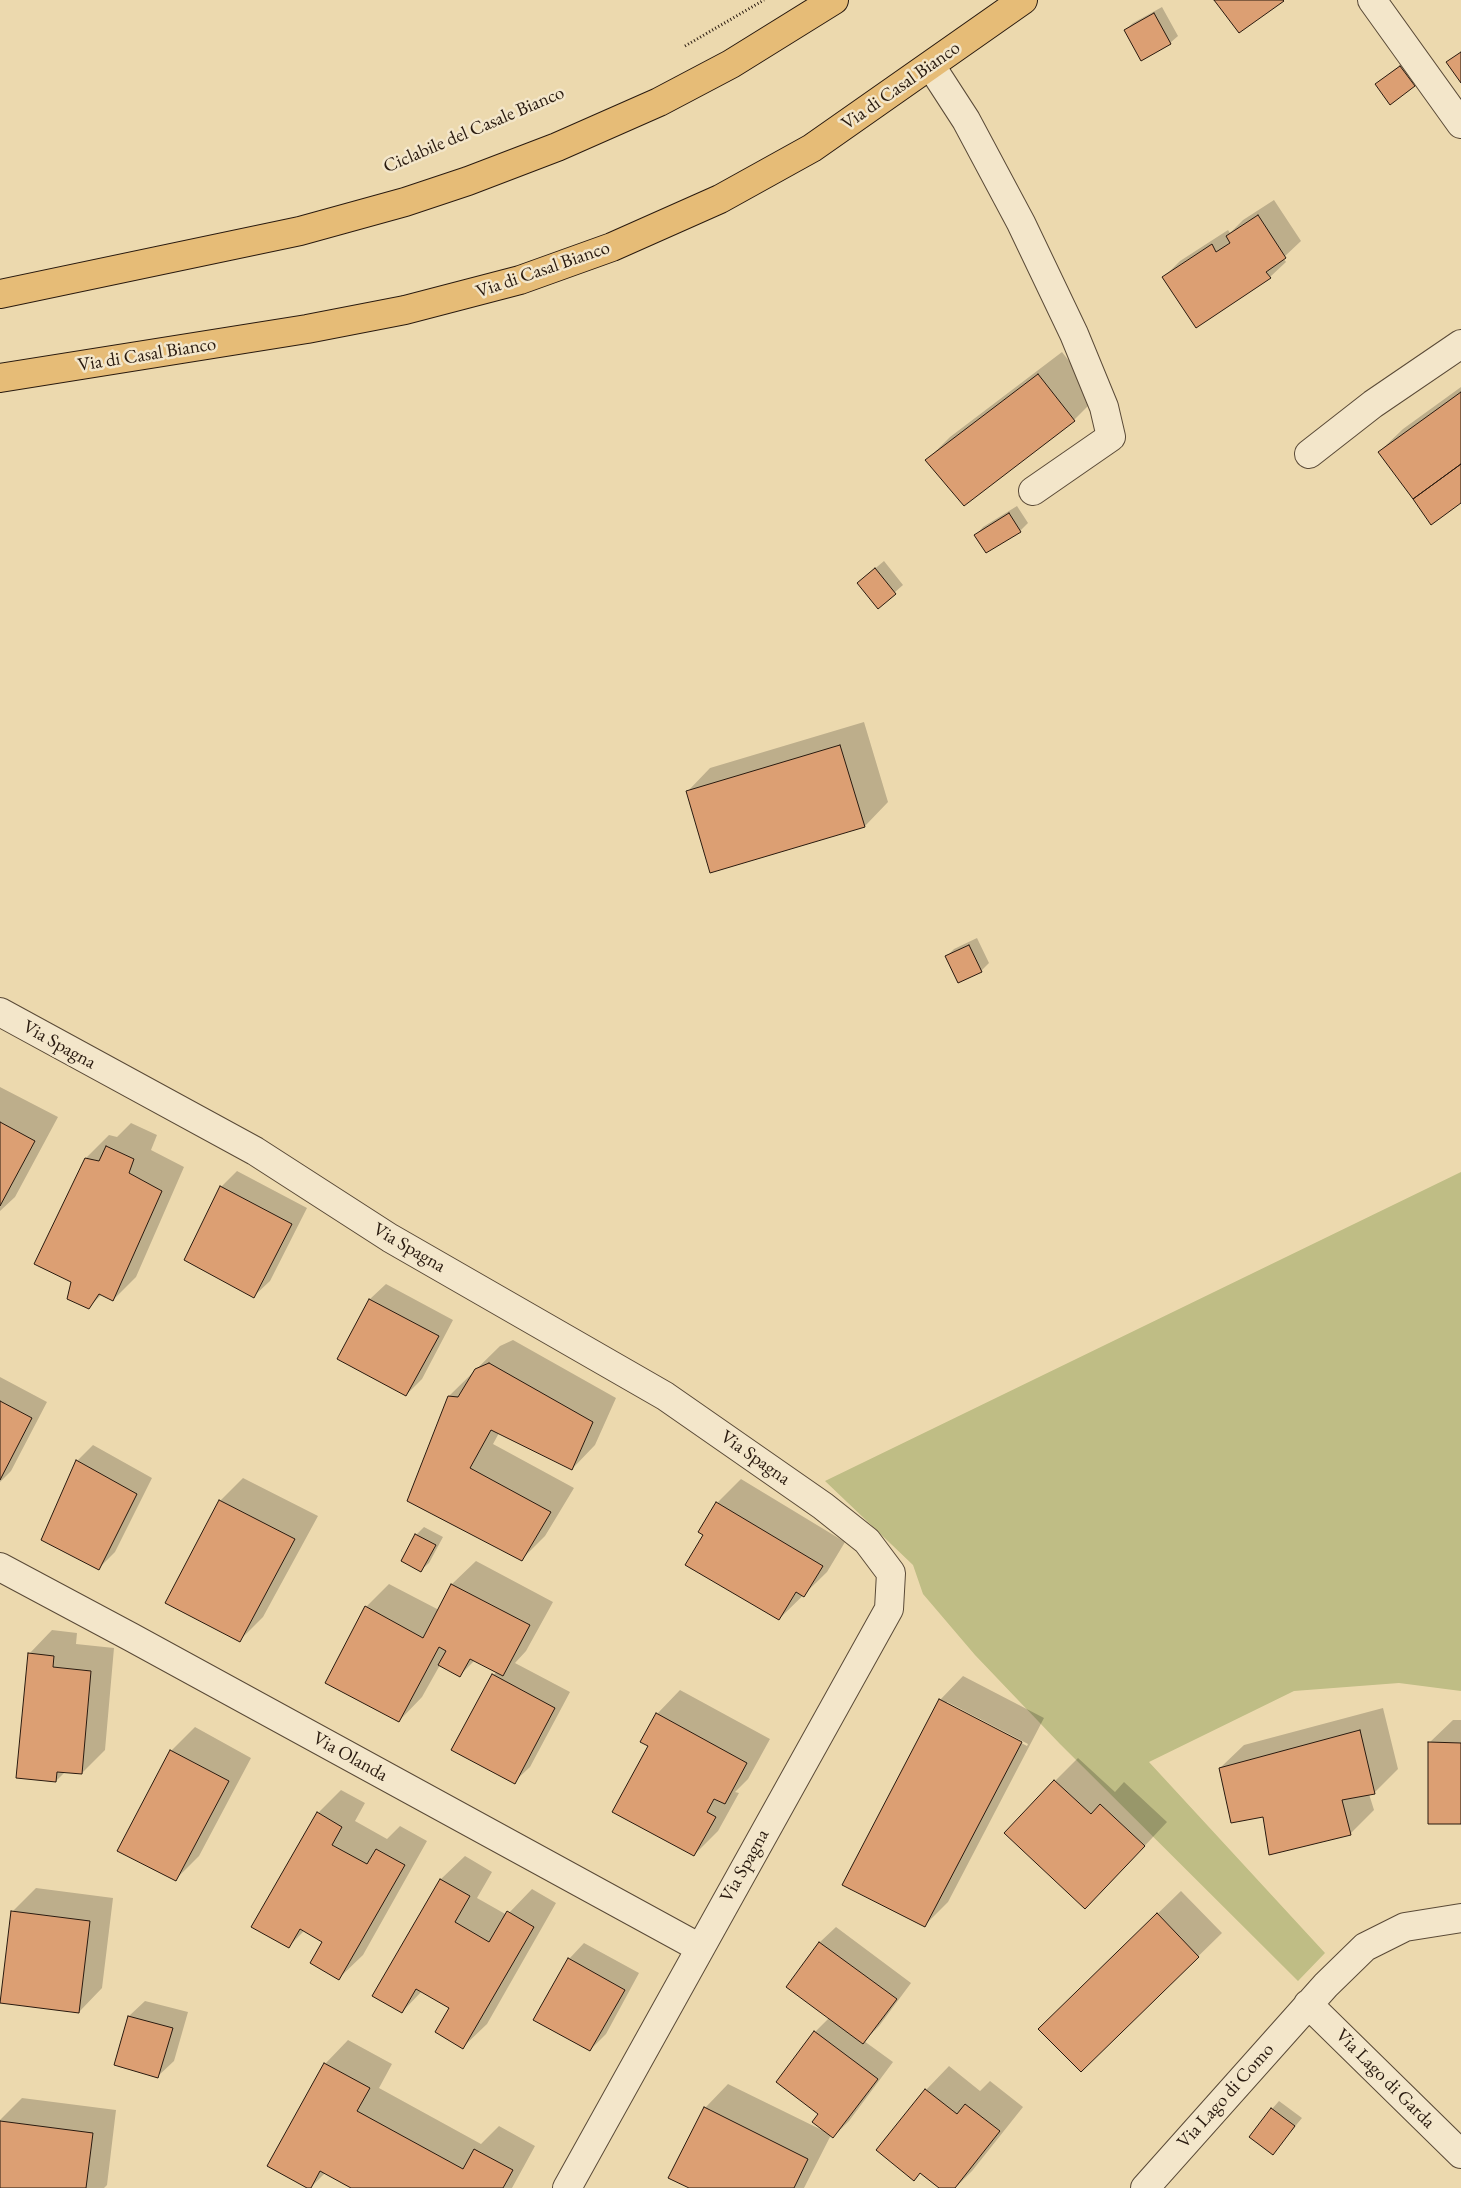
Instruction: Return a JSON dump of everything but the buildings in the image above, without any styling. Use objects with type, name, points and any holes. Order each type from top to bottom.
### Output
[{"type":"main road","points":[[0,294],[300,231],[405,202],[476,178],[557,147],[659,102],[739,59],[834,0]]},
{"type":"main road","name":"Via di Casal Bianco","points":[[0,378],[359,320],[444,301],[520,280],[646,233],[745,186],[812,148],[1023,0]]},
{"type":"street","points":[[1372,0],[1461,124]]},
{"type":"street","points":[[931,66],[966,120],[1021,223],[1074,334],[1104,407],[1111,437],[1033,491]]},
{"type":"street","points":[[1309,454],[1373,404],[1461,344]]},
{"type":"street","name":"Via Spagna","points":[[0,1012],[255,1151],[390,1238],[665,1396],[823,1506],[867,1540],[891,1573],[889,1609],[567,2188]]},
{"type":"street","name":"Via Olanda","points":[[0,1567],[700,1948]]},
{"type":"street","name":"Via Lago di Como","points":[[1145,2188],[1326,1984],[1365,1947],[1405,1927],[1461,1918]]},
{"type":"street","name":"Via Lago di Garda","points":[[1308,2004],[1461,2154]]},
{"type":"path","points":[[680,50],[764,0]]},
{"type":"shaded area","points":[[1461,1172],[1461,1691],[1399,1683],[1294,1691],[1149,1762],[1325,1953],[1298,1981],[1060,1744],[975,1655],[923,1594],[913,1565],[825,1481]]}]
